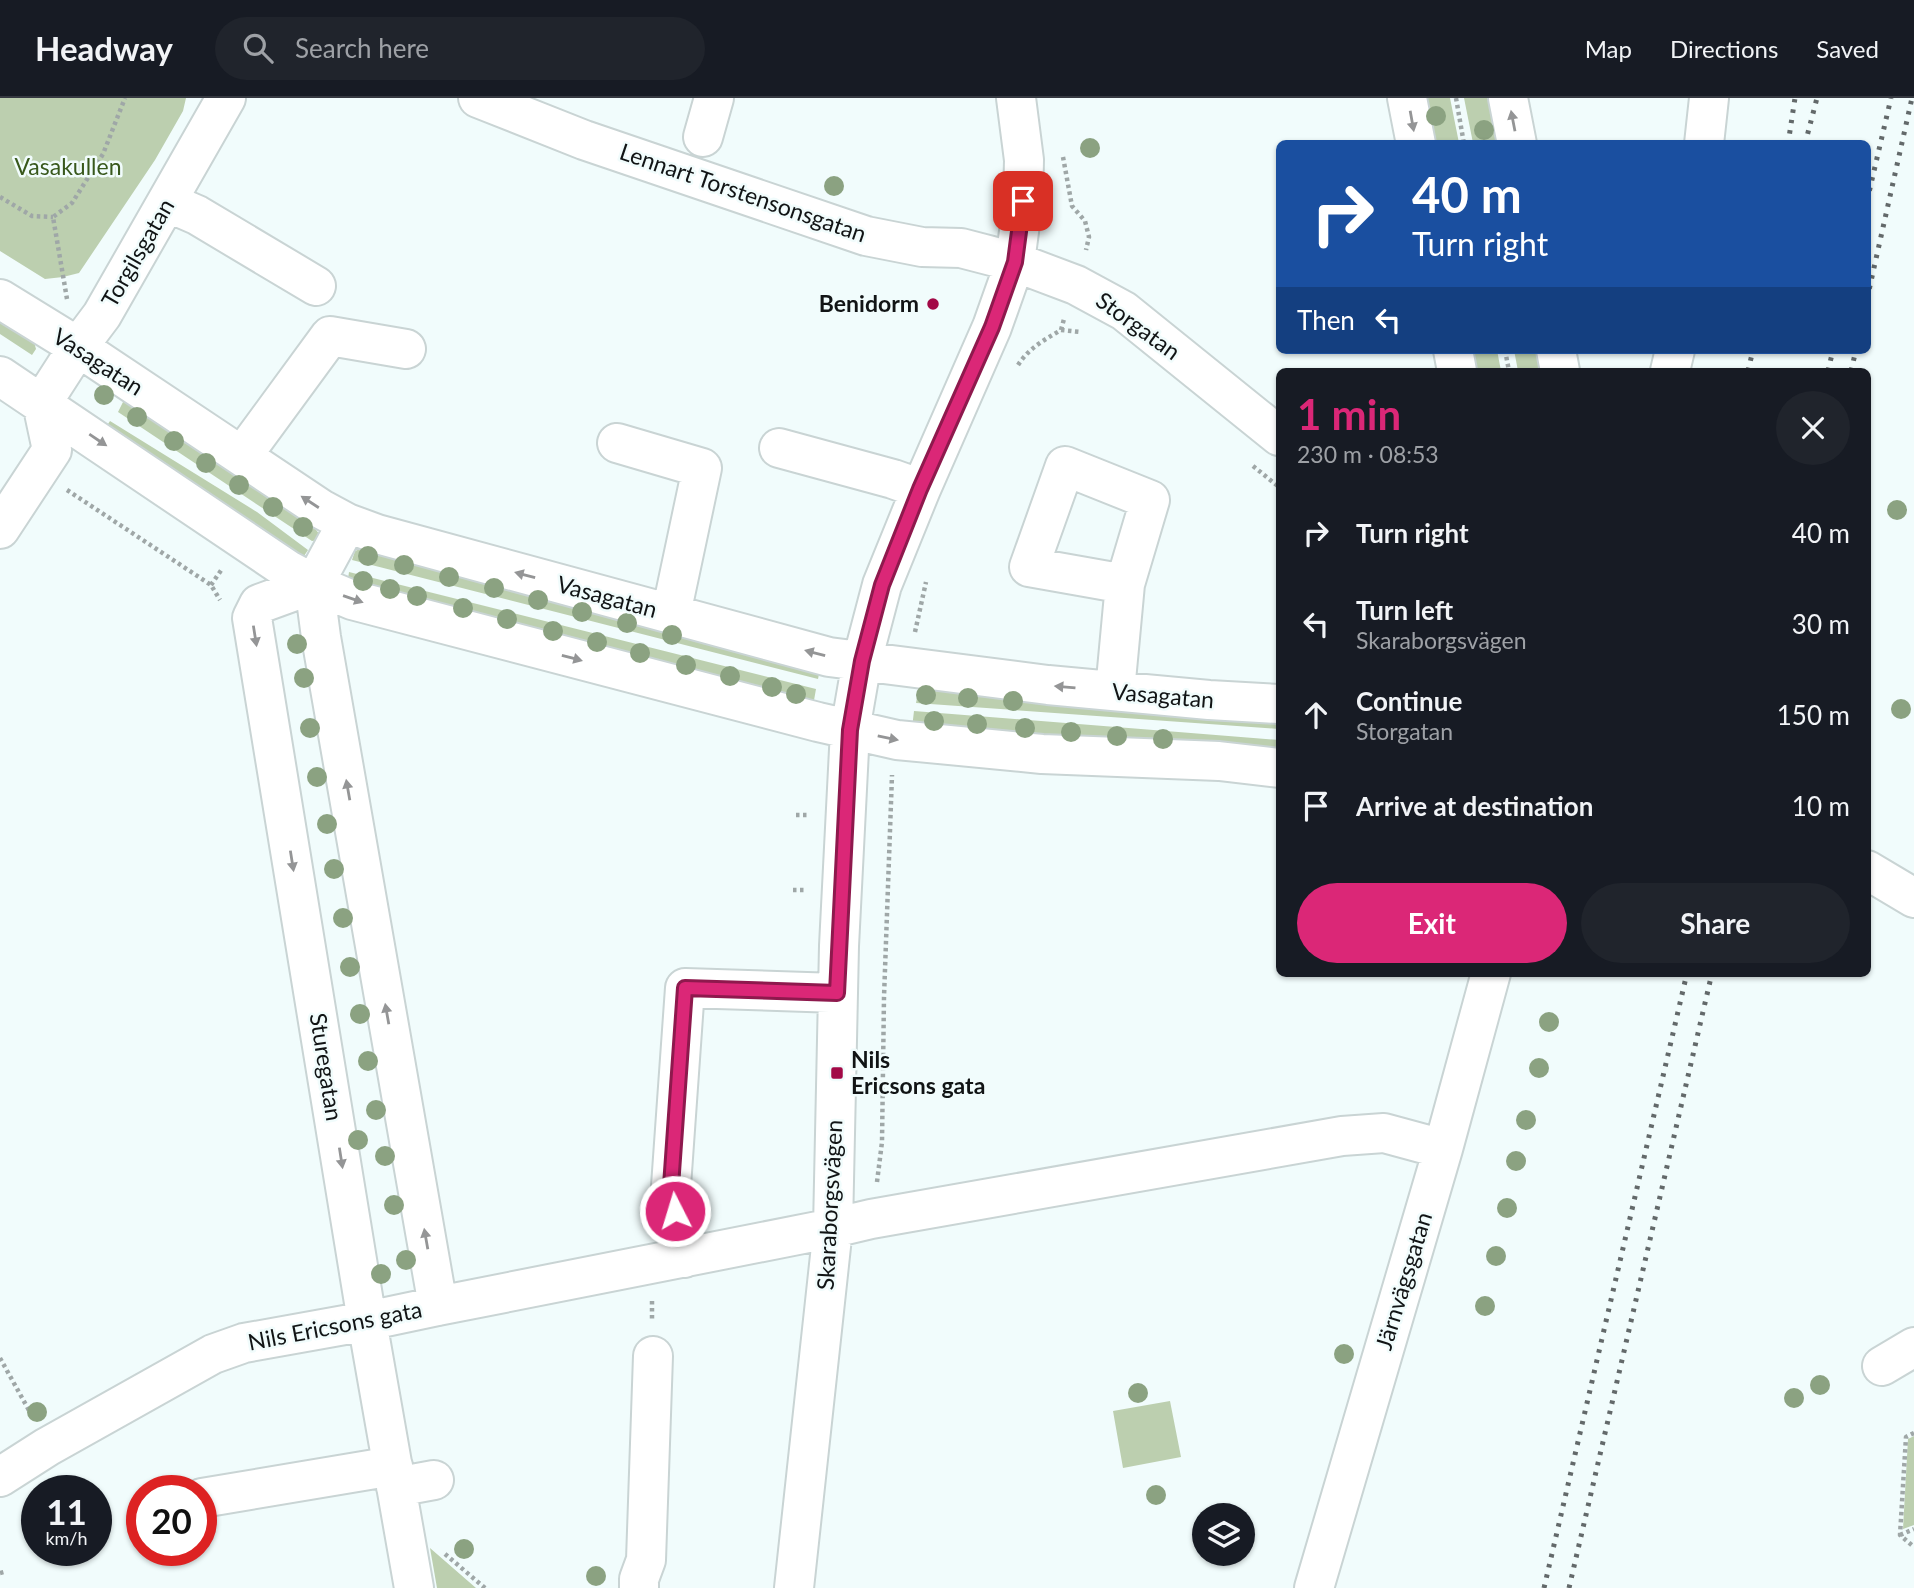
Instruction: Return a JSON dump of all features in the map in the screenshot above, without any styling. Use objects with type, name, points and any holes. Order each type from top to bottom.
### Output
[{"type":"street","name":"Torgilsgatan","points":[[42,403],[102,315],[226,98]]},
{"type":"street","name":"Lennart Torstensonsgatan","points":[[478,98],[583,140],[866,236],[922,247],[961,248],[1015,262]]},
{"type":"street","points":[[703,137],[714,98]]},
{"type":"street","points":[[1015,262],[1023,201],[1024,160],[1016,98]]},
{"type":"street","points":[[1408,98],[1415,140]]},
{"type":"street","points":[[1508,98],[1516,140]]},
{"type":"street","points":[[1704,140],[1709,98]]},
{"type":"street","points":[[167,202],[197,215],[316,286]]},
{"type":"street","name":"Storgatan","points":[[1015,262],[1076,285],[1124,311],[1276,434]]},
{"type":"street","name":"Skaraborgsvägen","points":[[794,1588],[833,1228],[837,993],[850,730],[862,661],[882,585],[920,489],[992,327],[1015,262]]},
{"type":"street","name":"Vasagatan","points":[[0,299],[321,509],[347,523],[377,534],[829,657],[1115,691],[1276,704]]},
{"type":"street","points":[[242,456],[330,335],[407,349]]},
{"type":"street","points":[[0,376],[288,570],[352,600],[897,740],[1042,754],[1219,761],[1276,768]]},
{"type":"street","points":[[0,411],[42,403]]},
{"type":"street","points":[[0,529],[52,450],[42,403]]},
{"type":"street","points":[[617,443],[702,468],[671,614]]},
{"type":"street","points":[[779,449],[893,479],[920,489]]},
{"type":"street","points":[[347,523],[314,584],[323,651],[438,1306]]},
{"type":"street","name":"Sturegatan","points":[[314,584],[260,604],[252,618],[367,1321],[414,1588]]},
{"type":"street","points":[[1115,691],[1125,584]]},
{"type":"street","points":[[1871,872],[1914,898]]},
{"type":"street","name":"Järnvägsgatan","points":[[1314,1588],[1443,1149],[1490,977]]},
{"type":"street","points":[[684,1258],[671,1186],[685,988],[837,993]]},
{"type":"street","name":"Nils Ericsons gata","points":[[0,1477],[47,1447],[213,1354],[244,1343],[367,1321],[890,1216],[1342,1136],[1384,1133],[1443,1149]]},
{"type":"street","points":[[1882,1366],[1914,1347]]},
{"type":"street","points":[[639,1588],[639,1579],[646,1560],[653,1356]]},
{"type":"street","points":[[217,1496],[395,1476],[434,1480]]},
{"type":"path","points":[[0,197],[32,216],[53,217],[72,203],[103,154],[125,98]]},
{"type":"path","points":[[1456,98],[1463,140]]},
{"type":"path","points":[[1062,149],[1072,206],[1085,221],[1089,237],[1084,254]]},
{"type":"path","points":[[53,217],[78,348]]},
{"type":"path","points":[[1061,330],[1064,319]]},
{"type":"path","points":[[1015,370],[1036,344],[1061,330],[1083,332],[1091,337]]},
{"type":"path","points":[[1247,461],[1276,485]]},
{"type":"path","points":[[59,485],[211,586],[223,605]]},
{"type":"path","points":[[914,637],[927,576]]},
{"type":"path","points":[[796,815],[813,815]]},
{"type":"path","points":[[793,890],[810,891]]},
{"type":"path","points":[[1900,1535],[1906,1437],[1914,1433]]},
{"type":"path","points":[[1900,1535],[1914,1529]]},
{"type":"path","points":[[1900,1535],[1914,1547]]},
{"type":"path","points":[[444,1552],[485,1588]]},
{"type":"green space","name":"Vasakullen","points":[[0,98],[186,98],[183,111],[155,160],[79,273],[45,279],[0,251]]},
{"type":"green space","points":[[1420,98],[1450,98],[1458,140],[1427,140]]},
{"type":"green space","points":[[1464,98],[1491,98],[1498,140],[1472,140]]},
{"type":"green space","points":[[0,317],[34,342],[36,349],[32,355],[0,334]]},
{"type":"green space","points":[[1469,354],[1498,354],[1500,368],[1471,368]]},
{"type":"green space","points":[[1515,354],[1541,354],[1543,368],[1517,368]]},
{"type":"green space","points":[[124,400],[306,517],[320,535],[318,540],[312,541],[118,412]]},
{"type":"green space","points":[[110,421],[257,512],[308,550],[300,562],[102,433]]},
{"type":"green space","points":[[360,549],[821,665],[818,679],[352,560],[355,551]]},
{"type":"green space","points":[[349,572],[816,689],[813,706],[348,579]]},
{"type":"green space","points":[[919,687],[1276,714],[1276,729],[916,703]]},
{"type":"green space","points":[[914,711],[1276,740],[1276,758],[912,728]]},
{"type":"green space","points":[[1170,1401],[1181,1457],[1123,1468],[1113,1411]]},
{"type":"green space","points":[[1914,1436],[1914,1525],[1903,1529],[1908,1439]]},
{"type":"green space","points":[[430,1548],[476,1588],[437,1588]]},
{"type":"railway","points":[[1789,140],[1795,98]]},
{"type":"railway","points":[[1806,140],[1817,98]]},
{"type":"railway","points":[[1871,184],[1891,98]]},
{"type":"railway","points":[[1871,281],[1912,98]]},
{"type":"railway","points":[[1749,368],[1752,354]]},
{"type":"railway","points":[[1829,368],[1832,354]]},
{"type":"railway","points":[[1852,368],[1855,354]]},
{"type":"railway","points":[[1544,1588],[1686,977]]},
{"type":"railway","points":[[1569,1588],[1711,977]]},
{"type":"place","name":"Benidorm","points":[[933,304]]},
{"type":"place","name":"Nils Ericsons gata","points":[[837,1073]]},
{"type":"route","points":[[675,1211],[671,1186],[685,988],[837,993],[850,730],[862,661],[882,585],[920,489],[992,327],[1015,262],[1023,201]]}]
